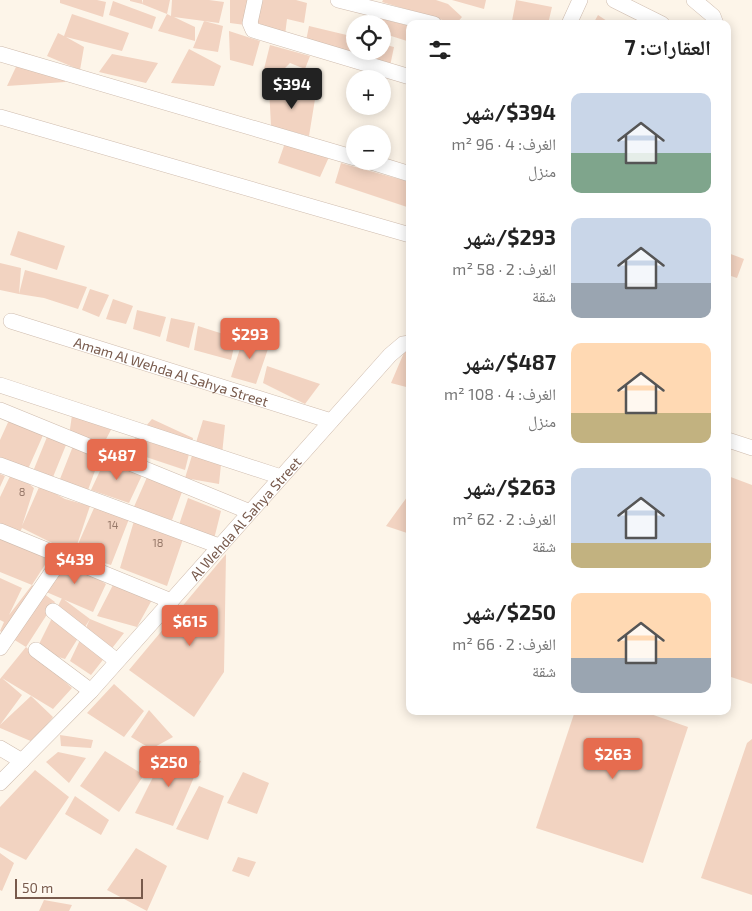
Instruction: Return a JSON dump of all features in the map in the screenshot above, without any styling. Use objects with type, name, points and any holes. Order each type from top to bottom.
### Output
[{"type":"street","points":[[255,0],[250,23],[253,30],[406,76]]},
{"type":"street","points":[[338,0],[418,20]]},
{"type":"street","points":[[570,20],[580,0]]},
{"type":"street","points":[[614,0],[654,20]]},
{"type":"street","points":[[694,0],[713,16],[714,20]]},
{"type":"street","points":[[0,54],[346,155]]},
{"type":"street","points":[[0,117],[406,234]]},
{"type":"street","points":[[391,168],[406,173]]},
{"type":"street","name":"Amam Al Wehda Al Sahya Street","points":[[11,321],[331,421]]},
{"type":"street","name":"Al Wehda Al Sahya Street","points":[[0,783],[91,691],[396,349],[406,345]]},
{"type":"street","points":[[0,385],[281,477]]},
{"type":"street","points":[[0,410],[250,512]]},
{"type":"street","points":[[731,441],[752,448]]},
{"type":"street","points":[[0,465],[219,546]]},
{"type":"street","points":[[0,531],[171,601]]},
{"type":"street","points":[[0,648],[63,556]]},
{"type":"street","points":[[53,611],[117,661]]},
{"type":"street","points":[[36,650],[91,691]]},
{"type":"street","points":[[0,748],[22,761]]},
{"type":"building","points":[[60,0],[97,0],[106,2],[103,17],[60,3]]},
{"type":"building","points":[[142,0],[142,4],[130,1]]},
{"type":"building","points":[[143,0],[170,0],[167,14],[142,4]]},
{"type":"building","points":[[172,0],[224,2],[219,23],[174,17],[195,27],[195,41],[158,31],[167,14],[171,16]]},
{"type":"building","points":[[230,0],[248,0],[245,25],[230,23]]},
{"type":"building","points":[[261,0],[296,0],[307,3],[304,23],[287,19],[285,35],[256,22]]},
{"type":"building","points":[[383,0],[436,0],[448,4],[462,17],[459,20],[443,20],[382,2]]},
{"type":"building","points":[[452,0],[486,0],[484,9]]},
{"type":"building","points":[[516,0],[552,7],[549,20],[512,20]]},
{"type":"building","points":[[113,1],[156,17],[152,29],[109,15]]},
{"type":"building","points":[[72,14],[129,33],[122,51],[66,37],[84,47],[80,70],[47,56],[58,33],[64,36]]},
{"type":"building","points":[[598,15],[606,20],[595,20]]},
{"type":"building","points":[[204,21],[223,26],[218,52],[193,48]]},
{"type":"building","points":[[391,21],[406,25],[406,41],[391,36]]},
{"type":"building","points":[[309,26],[346,35],[346,53],[306,41]]},
{"type":"building","points":[[229,31],[260,41],[253,66],[230,60]]},
{"type":"building","points":[[270,45],[310,56],[305,69],[290,63],[281,72],[264,69]]},
{"type":"building","points":[[391,46],[394,47],[390,66],[370,60],[391,60]]},
{"type":"building","points":[[189,49],[221,66],[214,86],[171,83]]},
{"type":"building","points":[[23,52],[69,70],[65,82],[7,86]]},
{"type":"building","points":[[112,54],[158,63],[146,83],[99,72]]},
{"type":"building","points":[[269,87],[316,93],[309,136],[271,126]]},
{"type":"building","points":[[285,143],[329,157],[320,177],[278,163]]},
{"type":"building","points":[[341,163],[346,164],[346,170],[366,170],[406,181],[406,207],[335,183]]},
{"type":"building","points":[[18,231],[65,246],[57,270],[10,255]]},
{"type":"building","points":[[731,254],[744,259],[737,278],[731,276]]},
{"type":"building","points":[[0,263],[21,268],[19,294],[0,290]]},
{"type":"building","points":[[25,270],[87,287],[78,309],[44,298],[19,294]]},
{"type":"building","points":[[90,289],[109,295],[99,317],[82,310]]},
{"type":"building","points":[[113,299],[133,306],[126,324],[106,319]]},
{"type":"building","points":[[137,310],[166,317],[160,337],[133,329]]},
{"type":"building","points":[[171,318],[195,323],[189,348],[166,341]]},
{"type":"building","points":[[198,326],[236,338],[231,360],[194,350]]},
{"type":"building","points":[[244,336],[270,343],[256,384],[231,377]]},
{"type":"building","points":[[406,348],[406,387],[391,383]]},
{"type":"building","points":[[267,366],[320,384],[305,404],[263,383]]},
{"type":"building","points":[[72,415],[115,422],[102,447],[69,436]]},
{"type":"building","points":[[10,418],[44,433],[28,469],[0,457],[0,440]]},
{"type":"building","points":[[152,419],[193,438],[185,470],[125,450]]},
{"type":"building","points":[[203,420],[225,425],[219,484],[185,478]]},
{"type":"building","points":[[47,437],[66,445],[53,477],[34,469]]},
{"type":"building","points":[[73,446],[100,457],[88,490],[60,479]]},
{"type":"building","points":[[106,458],[143,473],[129,503],[91,490]]},
{"type":"building","points":[[13,470],[34,488],[22,526],[40,485],[65,499],[90,506],[75,551],[94,508],[129,519],[111,565],[74,554],[22,528],[20,532],[0,524],[0,497]]},
{"type":"building","points":[[0,474],[5,476],[0,487]]},
{"type":"building","points":[[148,475],[183,489],[172,520],[133,509]]},
{"type":"building","points":[[731,477],[752,485],[752,684],[731,677]]},
{"type":"building","points":[[188,498],[221,511],[214,539],[179,525]]},
{"type":"building","points":[[406,498],[406,533],[386,526]]},
{"type":"building","points":[[134,521],[183,539],[167,586],[120,568]]},
{"type":"building","points":[[0,531],[48,560],[32,585],[0,572]]},
{"type":"building","points":[[226,554],[224,672],[194,717],[129,670]]},
{"type":"building","points":[[63,556],[106,584],[93,612],[44,591]]},
{"type":"building","points":[[0,578],[22,588],[9,615],[32,585],[55,602],[26,647],[0,631],[4,622],[0,620]]},
{"type":"building","points":[[114,583],[153,598],[137,627],[97,616]]},
{"type":"building","points":[[62,598],[90,619],[65,659],[36,650]]},
{"type":"building","points":[[90,619],[124,633],[91,675],[70,661]]},
{"type":"building","points":[[26,647],[72,688],[53,709],[2,678],[22,695],[0,725],[0,679]]},
{"type":"building","points":[[114,684],[144,711],[124,737],[87,713]]},
{"type":"building","points":[[31,696],[53,717],[33,742],[0,728],[0,725]]},
{"type":"building","points":[[149,710],[173,737],[151,749],[131,737]]},
{"type":"building","points":[[574,715],[654,715],[688,727],[643,863],[536,828]]},
{"type":"building","points":[[60,735],[93,740],[91,748],[61,746]]},
{"type":"building","points":[[752,739],[752,895],[701,878],[747,743]]},
{"type":"building","points":[[105,751],[144,775],[119,812],[80,786]]},
{"type":"building","points":[[166,751],[201,761],[173,826],[135,813]]},
{"type":"building","points":[[58,752],[86,758],[69,783],[46,762]]},
{"type":"building","points":[[35,770],[69,797],[26,860],[0,847],[0,807]]},
{"type":"building","points":[[243,772],[269,783],[257,814],[227,803]]},
{"type":"building","points":[[199,786],[224,796],[208,840],[176,829]]},
{"type":"building","points":[[75,796],[109,820],[101,835],[65,814]]},
{"type":"building","points":[[136,848],[167,866],[147,911],[107,890]]},
{"type":"building","points":[[0,853],[14,863],[2,891],[0,890]]},
{"type":"building","points":[[238,857],[256,862],[249,877],[232,871]]},
{"type":"building","points":[[44,900],[72,905],[69,911],[39,911]]}]
